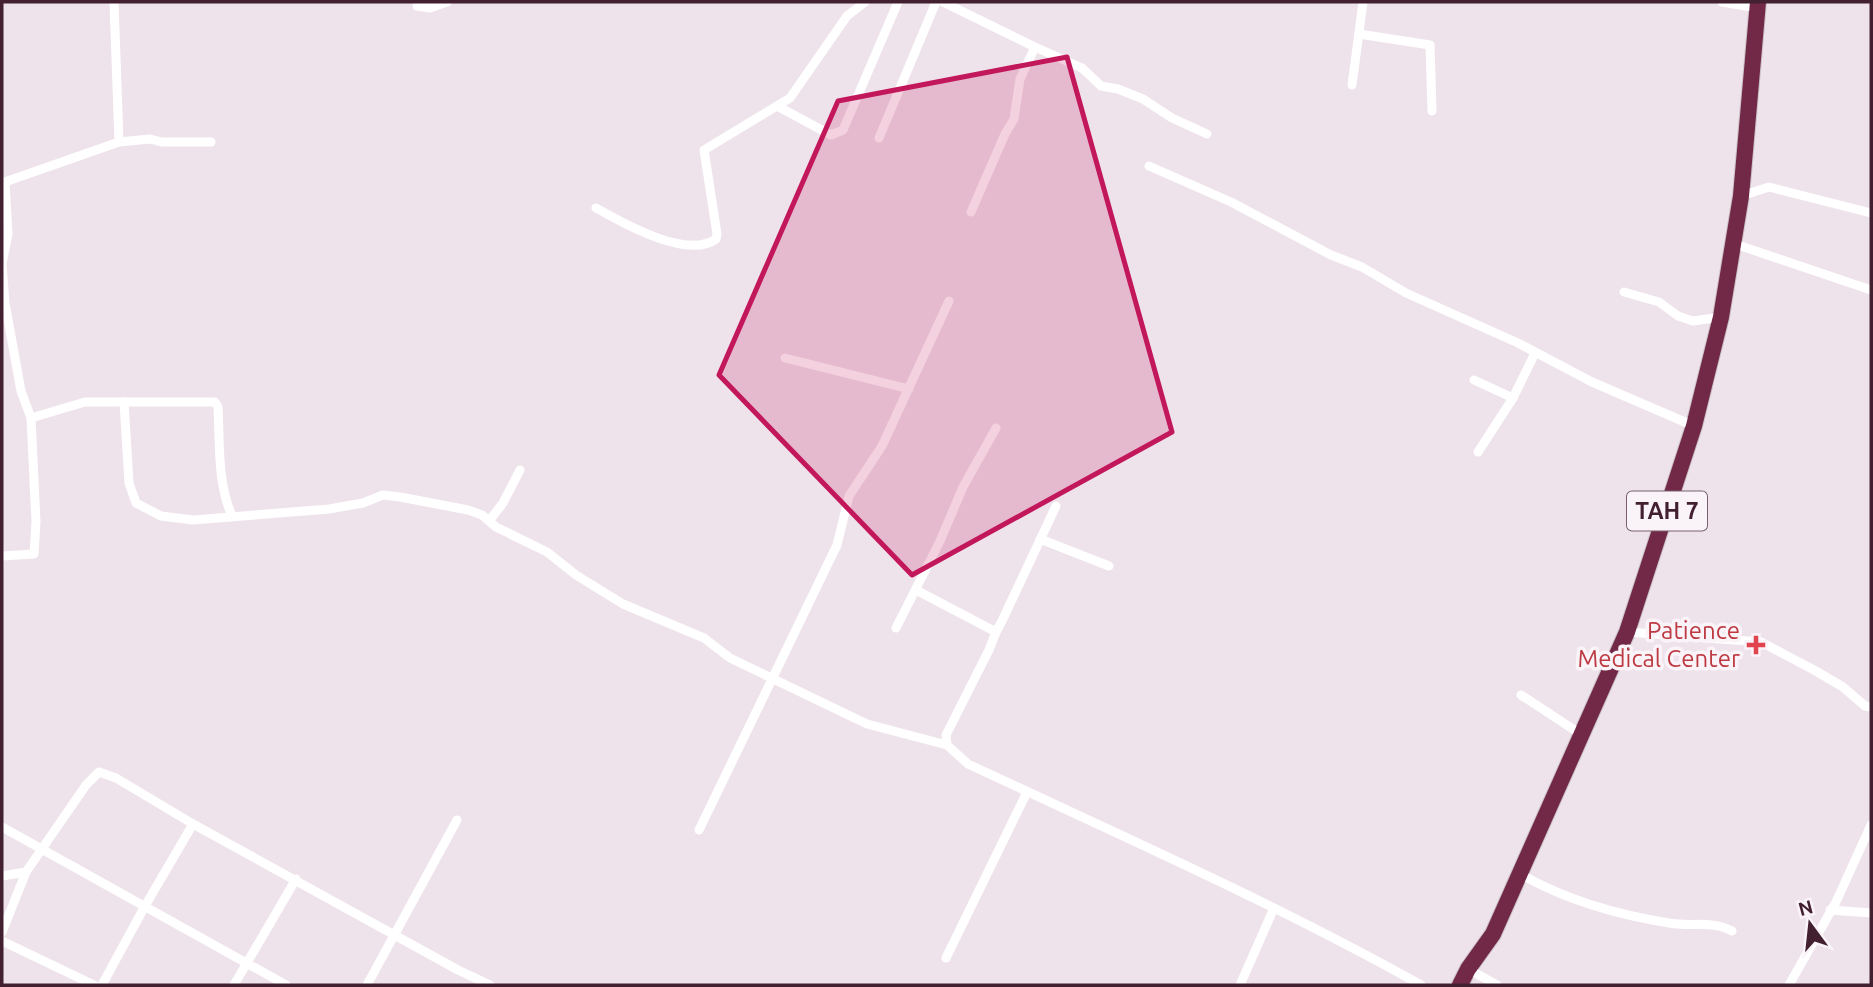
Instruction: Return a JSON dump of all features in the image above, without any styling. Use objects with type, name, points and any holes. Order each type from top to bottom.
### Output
[{"type":"highway","name":"TAH 7","points":[[1460,985],[1493,934],[1627,632],[1694,426],[1721,317],[1741,196],[1758,5]]},
{"type":"street","points":[[114,2],[120,142]]},
{"type":"street","points":[[417,6],[430,8],[447,2]]},
{"type":"street","points":[[596,208],[646,235],[683,243],[713,242],[717,234],[704,150],[790,98],[848,16],[865,2]]},
{"type":"street","points":[[777,106],[831,135],[843,130],[898,2]]},
{"type":"street","points":[[879,138],[936,2]]},
{"type":"street","points":[[943,2],[1083,68],[1101,86],[1118,89],[1143,99],[1172,118],[1208,134]]},
{"type":"street","points":[[1352,85],[1363,2]]},
{"type":"street","points":[[1722,2],[1758,5]]},
{"type":"street","points":[[1359,33],[1430,45],[1432,111]]},
{"type":"street","points":[[971,212],[995,155],[1014,119],[1020,79],[1035,47]]},
{"type":"street","points":[[2,556],[34,554],[36,547],[31,418],[21,391],[5,303],[2,264],[8,234],[3,183],[120,142],[150,139],[162,142],[211,142]]},
{"type":"street","points":[[1149,166],[1231,202],[1315,247],[1363,267],[1406,293],[1518,343],[1592,382],[1694,426]]},
{"type":"street","points":[[1741,196],[1769,187],[1871,213]]},
{"type":"street","points":[[1732,243],[1871,290]]},
{"type":"street","points":[[1625,292],[1659,302],[1678,316],[1693,321],[1721,317]]},
{"type":"street","points":[[699,830],[837,545],[849,496],[882,446],[949,301]]},
{"type":"street","points":[[1478,452],[1513,398],[1535,353]]},
{"type":"street","points":[[785,358],[909,388]]},
{"type":"street","points":[[1474,380],[1513,398]]},
{"type":"street","points":[[31,418],[85,402],[215,402],[218,407],[221,471],[226,501],[232,516]]},
{"type":"street","points":[[124,402],[129,483],[136,503],[161,516],[193,520],[329,509],[363,503],[383,495],[400,496],[482,515],[496,527],[547,552],[576,575],[623,604],[704,638],[730,659],[867,724],[947,746],[968,764],[1346,943],[1421,985]]},
{"type":"street","points":[[896,628],[940,541],[963,487],[996,428]]},
{"type":"street","points":[[489,521],[503,503],[520,470]]},
{"type":"street","points":[[947,746],[946,735],[1056,506]]},
{"type":"street","points":[[1040,539],[1109,566]]},
{"type":"street","points":[[916,590],[996,632]]},
{"type":"street","points":[[1627,632],[1761,642],[1843,687],[1865,706],[1871,707]]},
{"type":"street","points":[[1521,695],[1582,735]]},
{"type":"street","points":[[2,932],[26,872],[86,785],[99,772],[116,778],[193,824],[458,970],[491,985]]},
{"type":"street","points":[[946,958],[1027,792]]},
{"type":"street","points":[[367,985],[457,820]]},
{"type":"street","points":[[102,985],[193,824]]},
{"type":"street","points":[[1789,985],[1830,910],[1871,825]]},
{"type":"street","points":[[2,827],[286,985]]},
{"type":"street","points":[[2,876],[26,872]]},
{"type":"street","points":[[1520,874],[1537,883],[1627,915],[1679,924],[1715,924],[1732,931]]},
{"type":"street","points":[[234,985],[296,879]]},
{"type":"street","points":[[1240,985],[1274,908]]},
{"type":"street","points":[[1830,910],[1871,913]]},
{"type":"street","points":[[2,941],[94,985]]},
{"type":"street","points":[[1468,969],[1497,985]]},
{"type":"highlighted area","points":[[1067,57],[1172,432],[912,575],[719,375],[838,101]]},
{"type":"place","name":"Patience Medical Center","points":[[1756,645]]}]
